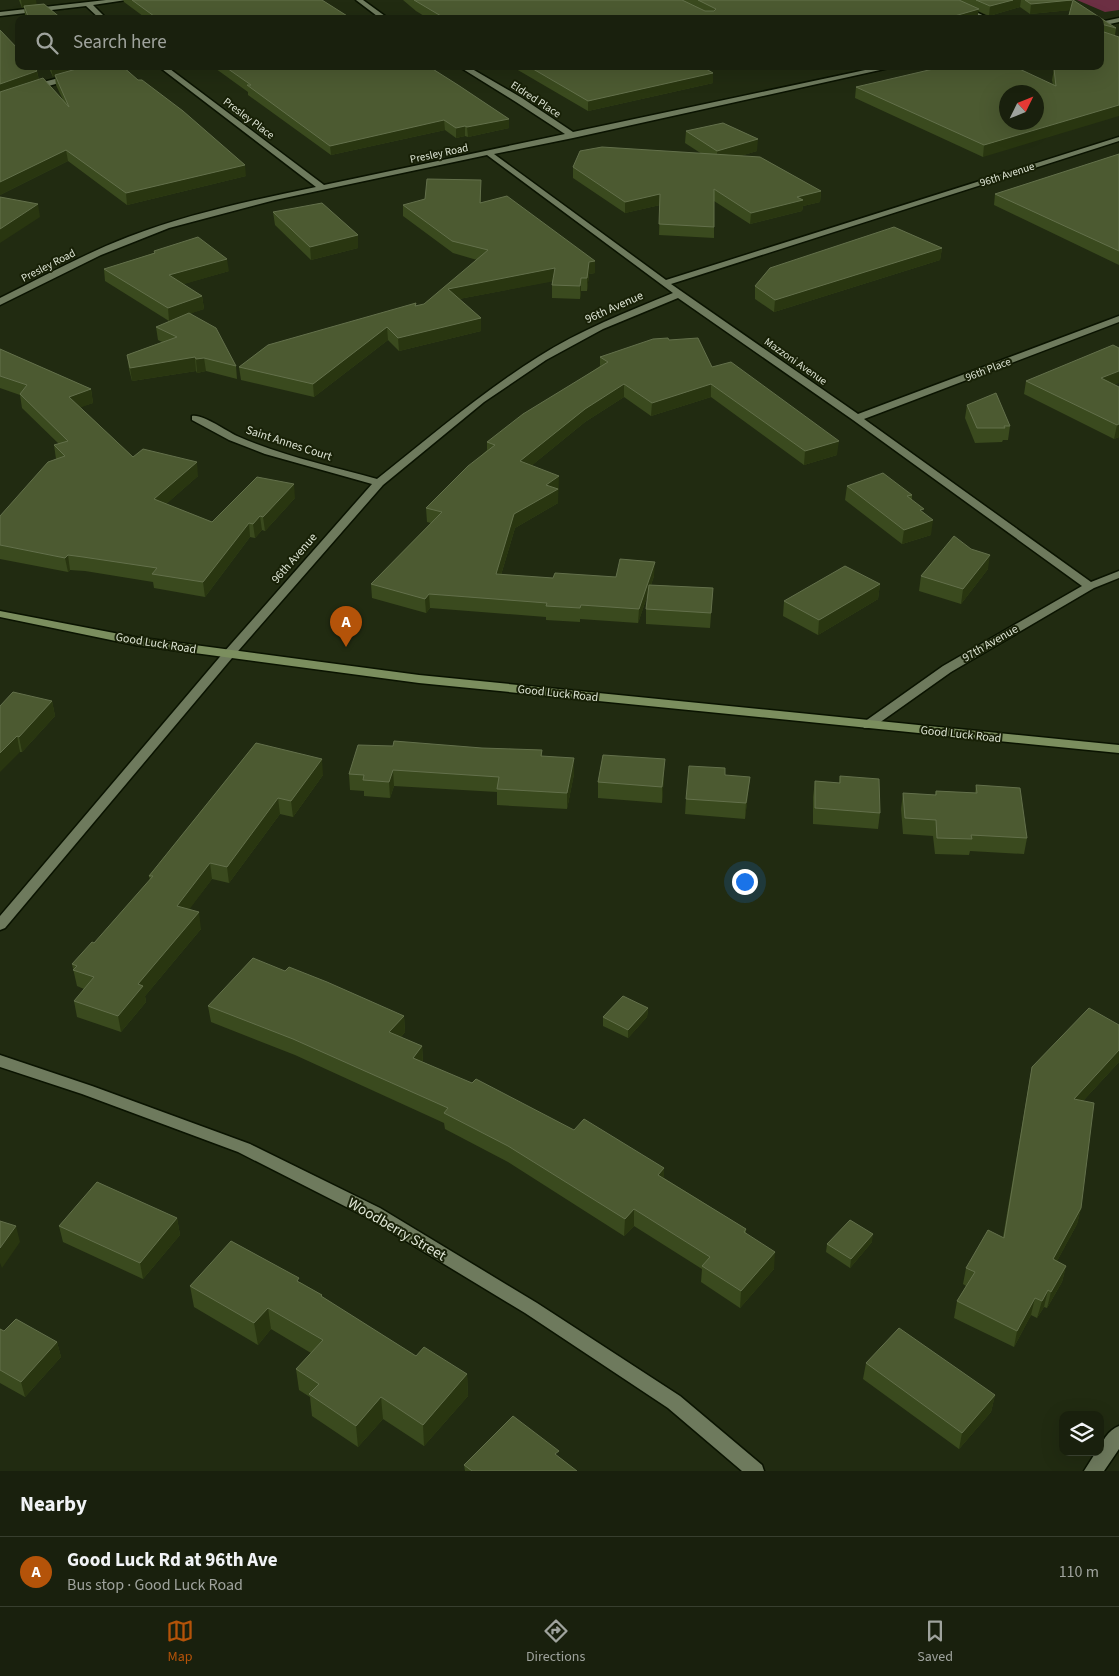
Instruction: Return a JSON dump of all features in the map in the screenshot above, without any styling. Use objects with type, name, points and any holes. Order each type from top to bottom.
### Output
[{"type":"main road","name":"Good Luck Road","points":[[0,614],[135,641],[228,655],[419,679],[1119,749]]},
{"type":"street","points":[[0,14],[123,0]]},
{"type":"street","points":[[359,0],[380,15]]},
{"type":"street","points":[[945,0],[979,15]]},
{"type":"street","points":[[87,4],[99,15]]},
{"type":"street","points":[[1104,23],[1119,20]]},
{"type":"street","name":"Presley Place","points":[[166,70],[323,188]]},
{"type":"street","name":"Eldred Place","points":[[468,70],[519,100],[573,136]]},
{"type":"street","name":"Presley Road","points":[[0,302],[83,260],[131,239],[204,215],[877,70]]},
{"type":"street","points":[[0,100],[38,86],[78,76]]},
{"type":"street","name":"96th Avenue","points":[[666,283],[1119,139]]},
{"type":"street","name":"Mazzoni Avenue","points":[[490,154],[679,294],[857,418],[1090,586]]},
{"type":"street","name":"96th Avenue","points":[[0,925],[228,655],[378,483],[481,400],[543,358],[600,327],[679,294]]},
{"type":"street","name":"96th Place","points":[[857,418],[1119,319]]},
{"type":"street","name":"Saint Annes Court","points":[[196,418],[232,438],[269,452],[378,483]]},
{"type":"street","name":"97th Avenue","points":[[868,725],[946,668],[1090,586],[1119,574]]},
{"type":"street","name":"Woodberry Street","points":[[0,1061],[87,1090],[244,1148],[374,1213],[531,1308],[674,1402],[755,1471]]},
{"type":"street","points":[[1093,1471],[1119,1434]]},
{"type":"shaded area","points":[[1077,0],[1119,0],[1119,10],[1105,12]]},
{"type":"building","points":[[132,0],[322,0],[346,15],[153,15]]},
{"type":"building","points":[[414,0],[682,0],[705,11],[714,11],[716,9],[698,0],[959,0],[979,9],[958,15],[439,15]]},
{"type":"building","points":[[976,0],[1013,0],[990,6]]},
{"type":"building","points":[[1025,0],[1072,0],[1031,4]]},
{"type":"building","points":[[1073,0],[1096,15],[1069,15]]},
{"type":"building","points":[[44,4],[57,15],[27,15],[24,6]]},
{"type":"building","points":[[1104,20],[1116,28],[1104,25]]},
{"type":"building","points":[[0,30],[15,46],[15,70],[37,71],[0,84]]},
{"type":"building","points":[[1104,32],[1119,37],[1119,105],[1044,127],[1044,85],[999,85],[999,130],[1035,130],[984,145],[856,87],[929,70],[1022,70],[1056,86],[1054,70],[1104,70]]},
{"type":"building","points":[[73,70],[127,70],[183,111],[245,165],[126,193],[66,150],[0,182],[0,92],[43,78],[69,107],[55,75]]},
{"type":"building","points":[[230,70],[434,70],[509,119],[456,128],[444,120],[330,146],[247,85],[251,85]]},
{"type":"building","points":[[535,70],[708,70],[713,73],[588,101]]},
{"type":"building","points":[[723,123],[758,139],[717,151],[686,131]]},
{"type":"building","points":[[602,147],[760,157],[821,191],[797,197],[803,200],[751,213],[714,189],[714,227],[659,224],[660,194],[625,202],[573,167],[580,151]]},
{"type":"building","points":[[1119,154],[1119,251],[995,194]]},
{"type":"building","points":[[427,179],[481,180],[480,203],[507,196],[595,261],[589,262],[587,278],[581,278],[580,286],[552,285],[555,268],[448,289],[481,318],[398,338],[387,327],[313,384],[239,367],[268,345],[416,303],[415,306],[424,304],[488,250],[452,241],[403,205],[425,199]]},
{"type":"building","points":[[0,197],[38,204],[0,229]]},
{"type":"building","points":[[322,203],[358,235],[310,247],[273,212]]},
{"type":"building","points":[[894,227],[942,248],[775,300],[755,286],[770,268]]},
{"type":"building","points":[[198,237],[227,259],[169,275],[202,296],[168,308],[104,269],[155,253],[154,251]]},
{"type":"building","points":[[189,313],[216,328],[236,366],[204,358],[196,359],[195,357],[130,368],[127,355],[177,337],[156,327]]},
{"type":"building","points":[[668,338],[669,340],[698,338],[712,367],[731,362],[839,441],[805,451],[711,384],[652,403],[624,384],[585,409],[520,461],[559,476],[546,485],[558,489],[514,514],[496,574],[553,578],[555,573],[616,577],[620,559],[655,562],[639,609],[581,605],[580,608],[546,606],[547,603],[429,594],[425,599],[371,584],[442,512],[426,508],[468,466],[495,445],[487,442],[523,414],[608,362],[600,357],[653,339]]},
{"type":"building","points":[[1113,345],[1119,348],[1119,371],[1101,378],[1119,387],[1119,424],[1117,425],[1026,381]]},
{"type":"building","points":[[0,349],[91,389],[69,397],[133,457],[143,449],[197,462],[154,499],[212,522],[257,477],[294,484],[263,517],[260,516],[253,524],[249,523],[203,582],[152,574],[157,568],[68,555],[65,558],[0,545],[0,516],[48,462],[65,456],[54,445],[68,441],[20,394],[27,385],[0,376]]},
{"type":"building","points":[[996,393],[1010,426],[1004,426],[1005,428],[977,428],[967,405]]},
{"type":"building","points":[[883,473],[912,495],[907,496],[924,509],[920,510],[933,520],[904,530],[847,486]]},
{"type":"building","points":[[954,536],[971,549],[990,555],[963,589],[921,576]]},
{"type":"building","points":[[845,566],[880,584],[819,620],[784,601]]},
{"type":"building","points":[[649,585],[713,588],[711,613],[646,609]]},
{"type":"building","points":[[13,692],[52,701],[19,737],[17,736],[0,753],[0,706]]},
{"type":"building","points":[[394,741],[482,748],[542,750],[541,756],[574,758],[567,793],[497,789],[499,777],[393,770],[389,782],[363,780],[364,775],[349,774],[358,745],[393,746]]},
{"type":"building","points":[[256,743],[322,759],[291,801],[278,798],[227,867],[210,863],[177,906],[199,912],[138,984],[143,986],[118,1016],[74,1001],[94,977],[73,970],[77,966],[72,964],[92,942],[94,943],[153,876],[149,876]]},
{"type":"building","points":[[603,755],[665,759],[662,787],[598,782]]},
{"type":"building","points":[[689,766],[725,768],[725,775],[750,777],[746,803],[686,799]]},
{"type":"building","points":[[840,776],[879,779],[880,813],[815,808],[815,781],[840,783]]},
{"type":"building","points":[[976,785],[1020,788],[1027,838],[971,835],[972,839],[937,838],[936,820],[905,818],[903,793],[936,795],[936,791],[977,793]]},
{"type":"building","points":[[253,958],[285,971],[289,967],[404,1016],[389,1032],[422,1046],[413,1058],[472,1083],[476,1079],[574,1130],[584,1119],[664,1168],[658,1175],[746,1229],[744,1232],[775,1252],[741,1291],[702,1266],[710,1257],[634,1209],[625,1219],[508,1146],[444,1113],[448,1108],[293,1039],[208,1006]]},
{"type":"building","points":[[623,996],[648,1008],[628,1030],[603,1017]]},
{"type":"building","points":[[1089,1008],[1119,1025],[1119,1050],[1074,1099],[1094,1103],[1081,1208],[1053,1259],[1066,1266],[1051,1292],[1048,1290],[1042,1301],[1035,1298],[1017,1331],[957,1301],[975,1272],[966,1268],[988,1230],[1004,1238],[1032,1067]]},
{"type":"building","points":[[97,1182],[177,1218],[140,1263],[59,1226]]},
{"type":"building","points":[[850,1220],[873,1234],[851,1259],[827,1244]]},
{"type":"building","points":[[0,1221],[16,1226],[0,1248]]},
{"type":"building","points":[[231,1241],[299,1278],[297,1281],[416,1356],[424,1347],[467,1374],[423,1425],[381,1397],[356,1426],[309,1394],[319,1384],[296,1369],[323,1340],[268,1308],[254,1323],[190,1286]]},
{"type":"building","points":[[16,1319],[57,1342],[21,1382],[0,1370],[0,1329],[4,1331]]},
{"type":"building","points":[[899,1328],[995,1395],[962,1433],[866,1363]]},
{"type":"building","points":[[513,1416],[559,1451],[555,1454],[577,1471],[472,1471],[464,1465]]},
{"type":"place","name":"Good Luck Rd at 96th Ave","points":[[346,647]]}]
